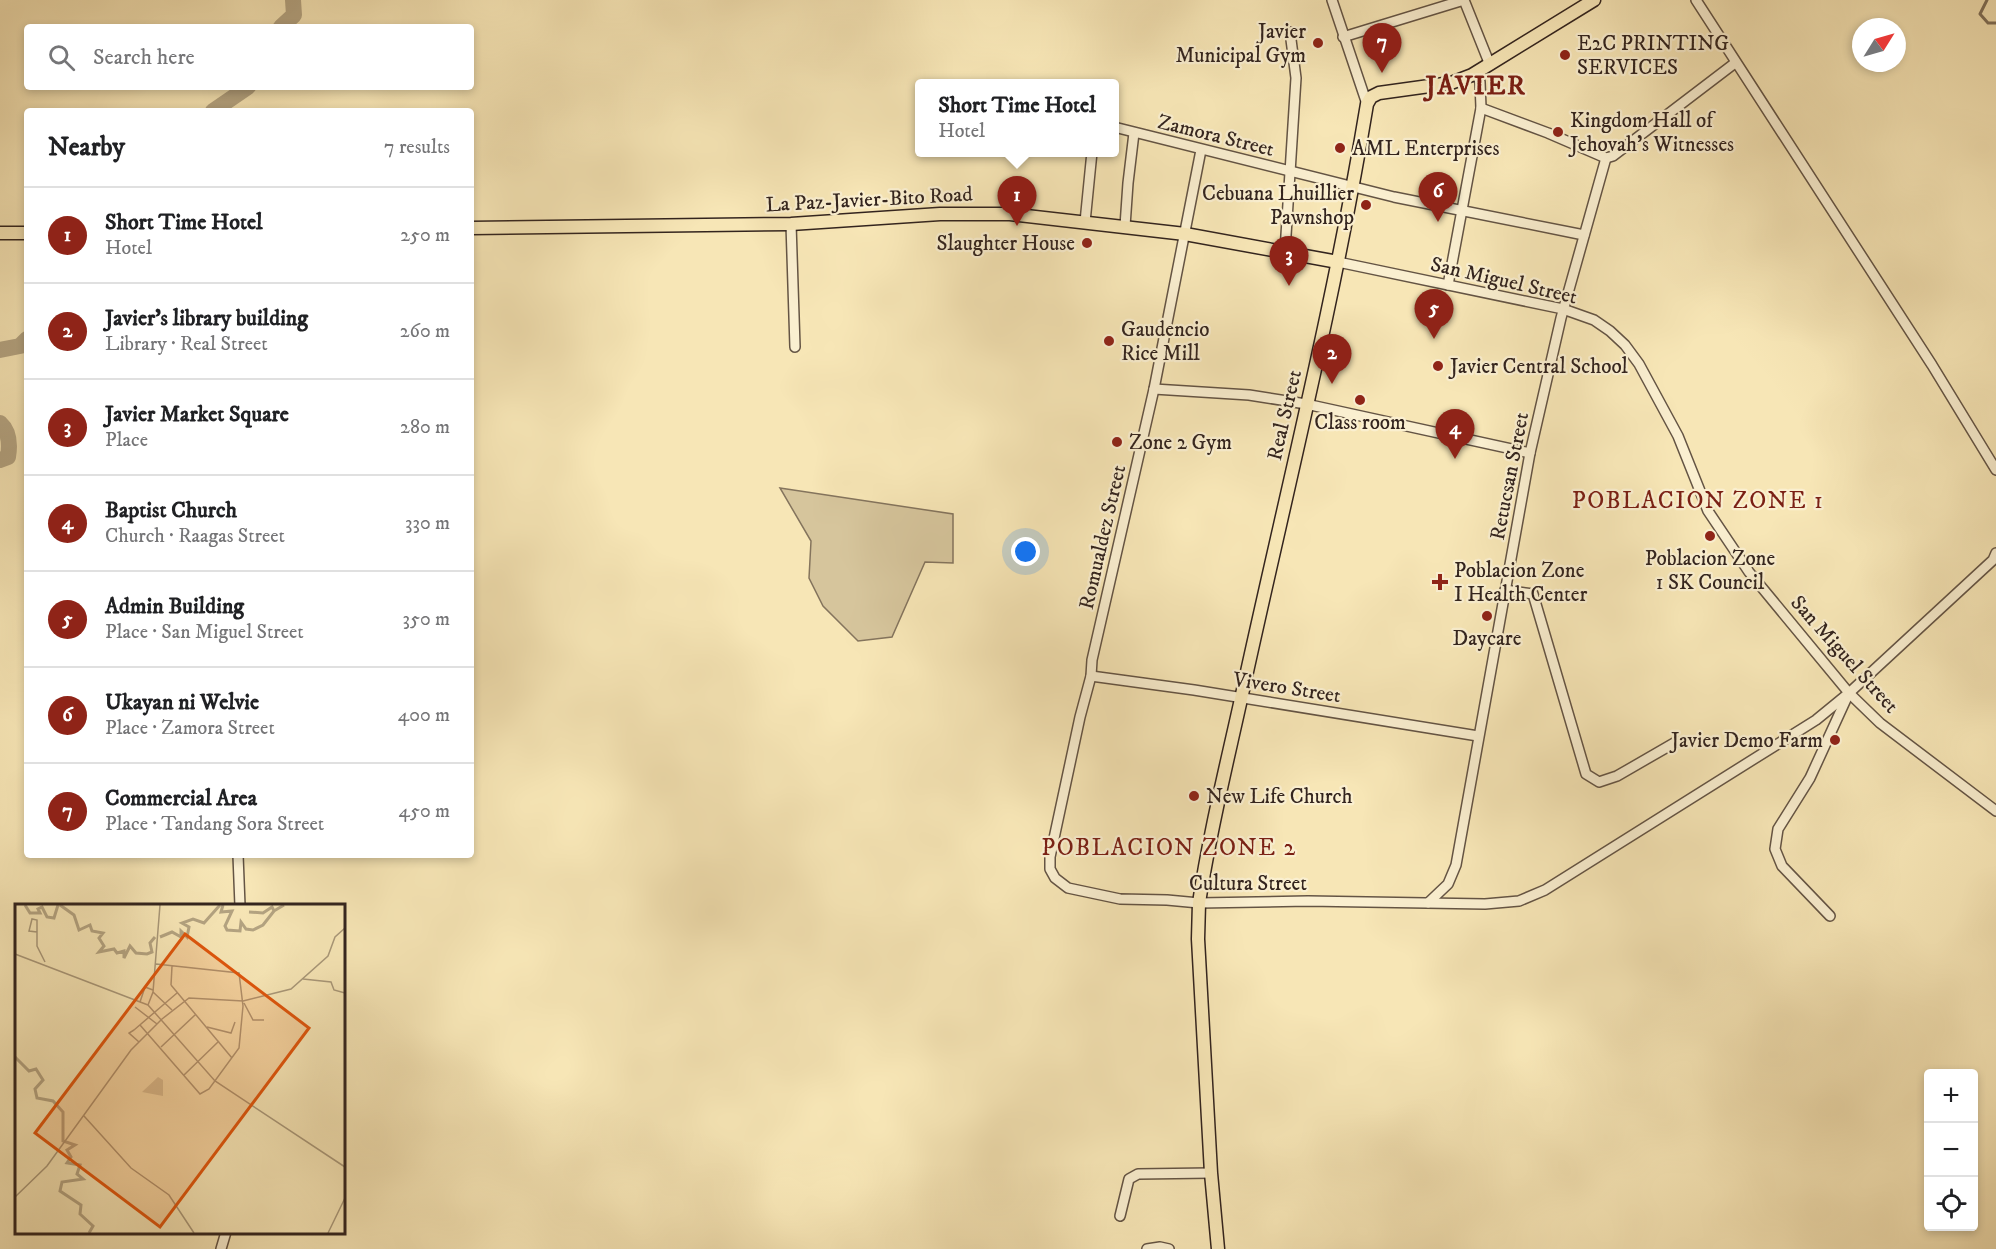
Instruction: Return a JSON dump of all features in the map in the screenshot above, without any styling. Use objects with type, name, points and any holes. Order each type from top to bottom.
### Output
[{"type":"main road","points":[[1367,104],[1371,97],[1378,93],[1451,82],[1476,73],[1594,0]]},
{"type":"main road","name":"Real Street","points":[[1218,1249],[1211,1173],[1198,939],[1199,903],[1241,699],[1338,262],[1367,104]]},
{"type":"main road","name":"La Paz-Javier-Bito Road","points":[[474,228],[791,224],[889,216],[991,213],[1185,234],[1338,262]]},
{"type":"main road","points":[[0,233],[24,233]]},
{"type":"street","points":[[1332,0],[1367,104]]},
{"type":"street","points":[[1343,37],[1464,0],[1490,65]]},
{"type":"street","points":[[1696,0],[1932,365],[1996,470]]},
{"type":"street","points":[[1285,251],[1296,78],[1290,32]]},
{"type":"street","points":[[1481,108],[1556,136],[1606,158],[1613,156],[1736,63]]},
{"type":"street","points":[[1448,285],[1481,108],[1480,82],[1476,73]]},
{"type":"street","name":"Zamora Street","points":[[1119,129],[1353,187]]},
{"type":"street","points":[[1125,226],[1134,133]]},
{"type":"street","name":"Romualdez Street","points":[[1068,888],[1055,878],[1050,869],[1050,857],[1154,389],[1201,150]]},
{"type":"street","points":[[1085,222],[1092,157]]},
{"type":"street","name":"Retucsan Street","points":[[1428,903],[1448,884],[1456,865],[1530,453],[1563,309],[1606,158]]},
{"type":"street","points":[[1353,187],[1584,235]]},
{"type":"street","points":[[791,224],[795,347]]},
{"type":"street","name":"San Miguel Street","points":[[1338,262],[1563,309],[1594,320],[1610,331],[1632,355],[1651,384],[1678,436],[1708,512],[1749,572],[1849,693],[1880,723],[1996,812]]},
{"type":"street","points":[[1154,389],[1249,395],[1530,453]]},
{"type":"street","name":"Cultura Street","points":[[1068,888],[1120,899],[1199,903],[1308,901],[1509,903],[1532,897],[1603,855],[1816,720],[1849,693],[1992,560],[1996,553]]},
{"type":"street","points":[[1505,590],[1533,594],[1586,774],[1599,782],[1617,776],[1676,742]]},
{"type":"street","name":"Vivero Street","points":[[1091,676],[1194,690],[1478,736]]},
{"type":"street","points":[[1830,916],[1782,866],[1775,849],[1778,830],[1810,778],[1849,693]]},
{"type":"street","points":[[238,858],[240,904]]},
{"type":"street","points":[[1120,1216],[1129,1179],[1138,1174],[1211,1173]]},
{"type":"street","points":[[221,1249],[226,1234]]},
{"type":"street","points":[[1147,1249],[1160,1247],[1169,1249]]},
{"type":"shaded area","points":[[780,488],[953,514],[953,563],[925,562],[892,637],[858,641],[823,606],[809,578],[811,541]]},
{"type":"waterway","points":[[284,24],[294,15],[293,0]]},
{"type":"waterway","points":[[1987,0],[1980,14],[1988,23],[1996,23]]},
{"type":"waterway","points":[[217,108],[244,90]]},
{"type":"waterway","points":[[0,350],[20,346],[24,342]]},
{"type":"waterway","points":[[0,423],[7,435],[9,448],[8,457],[0,460]]},
{"type":"place","name":"Javier Municipal Gym","points":[[1318,43]]},
{"type":"place","name":"E2C PRINTING SERVICES","points":[[1565,55]]},
{"type":"place","name":"Commercial Area","points":[[1382,73]]},
{"type":"place","name":"Kingdom Hall of Jehovah's Witnesses","points":[[1558,132]]},
{"type":"place","name":"AML Enterprises","points":[[1340,148]]},
{"type":"place","name":"Cebuana Lhuillier Pawnshop","points":[[1366,205]]},
{"type":"place","name":"Ukayan ni Welvie","points":[[1438,222]]},
{"type":"place","name":"Short Time Hotel","points":[[1017,226]]},
{"type":"place","name":"Slaughter House","points":[[1087,243]]},
{"type":"place","name":"Javier Market Square","points":[[1289,286]]},
{"type":"place","name":"Admin Building","points":[[1434,339]]},
{"type":"place","name":"Gaudencio Rice Mill","points":[[1109,341]]},
{"type":"place","name":"Javier Central School","points":[[1438,366]]},
{"type":"place","name":"Javier's library building","points":[[1332,384]]},
{"type":"place","name":"Class room","points":[[1360,400]]},
{"type":"place","name":"Zone 2 Gym","points":[[1117,442]]},
{"type":"place","name":"Baptist Church","points":[[1455,459]]},
{"type":"place","name":"Poblacion Zone 1 SK Council","points":[[1710,536]]},
{"type":"place","name":"Poblacion Zone I Health Center","points":[[1440,582]]},
{"type":"place","name":"Daycare","points":[[1487,616]]},
{"type":"place","name":"Javier Demo Farm","points":[[1835,740]]},
{"type":"place","name":"New Life Church","points":[[1194,796]]},
{"type":"district","name":"JAVIER","points":[[1476,85]]},
{"type":"district","name":"POBLACION ZONE 1","points":[[1698,500]]},
{"type":"district","name":"POBLACION ZONE 2","points":[[1169,847]]}]
